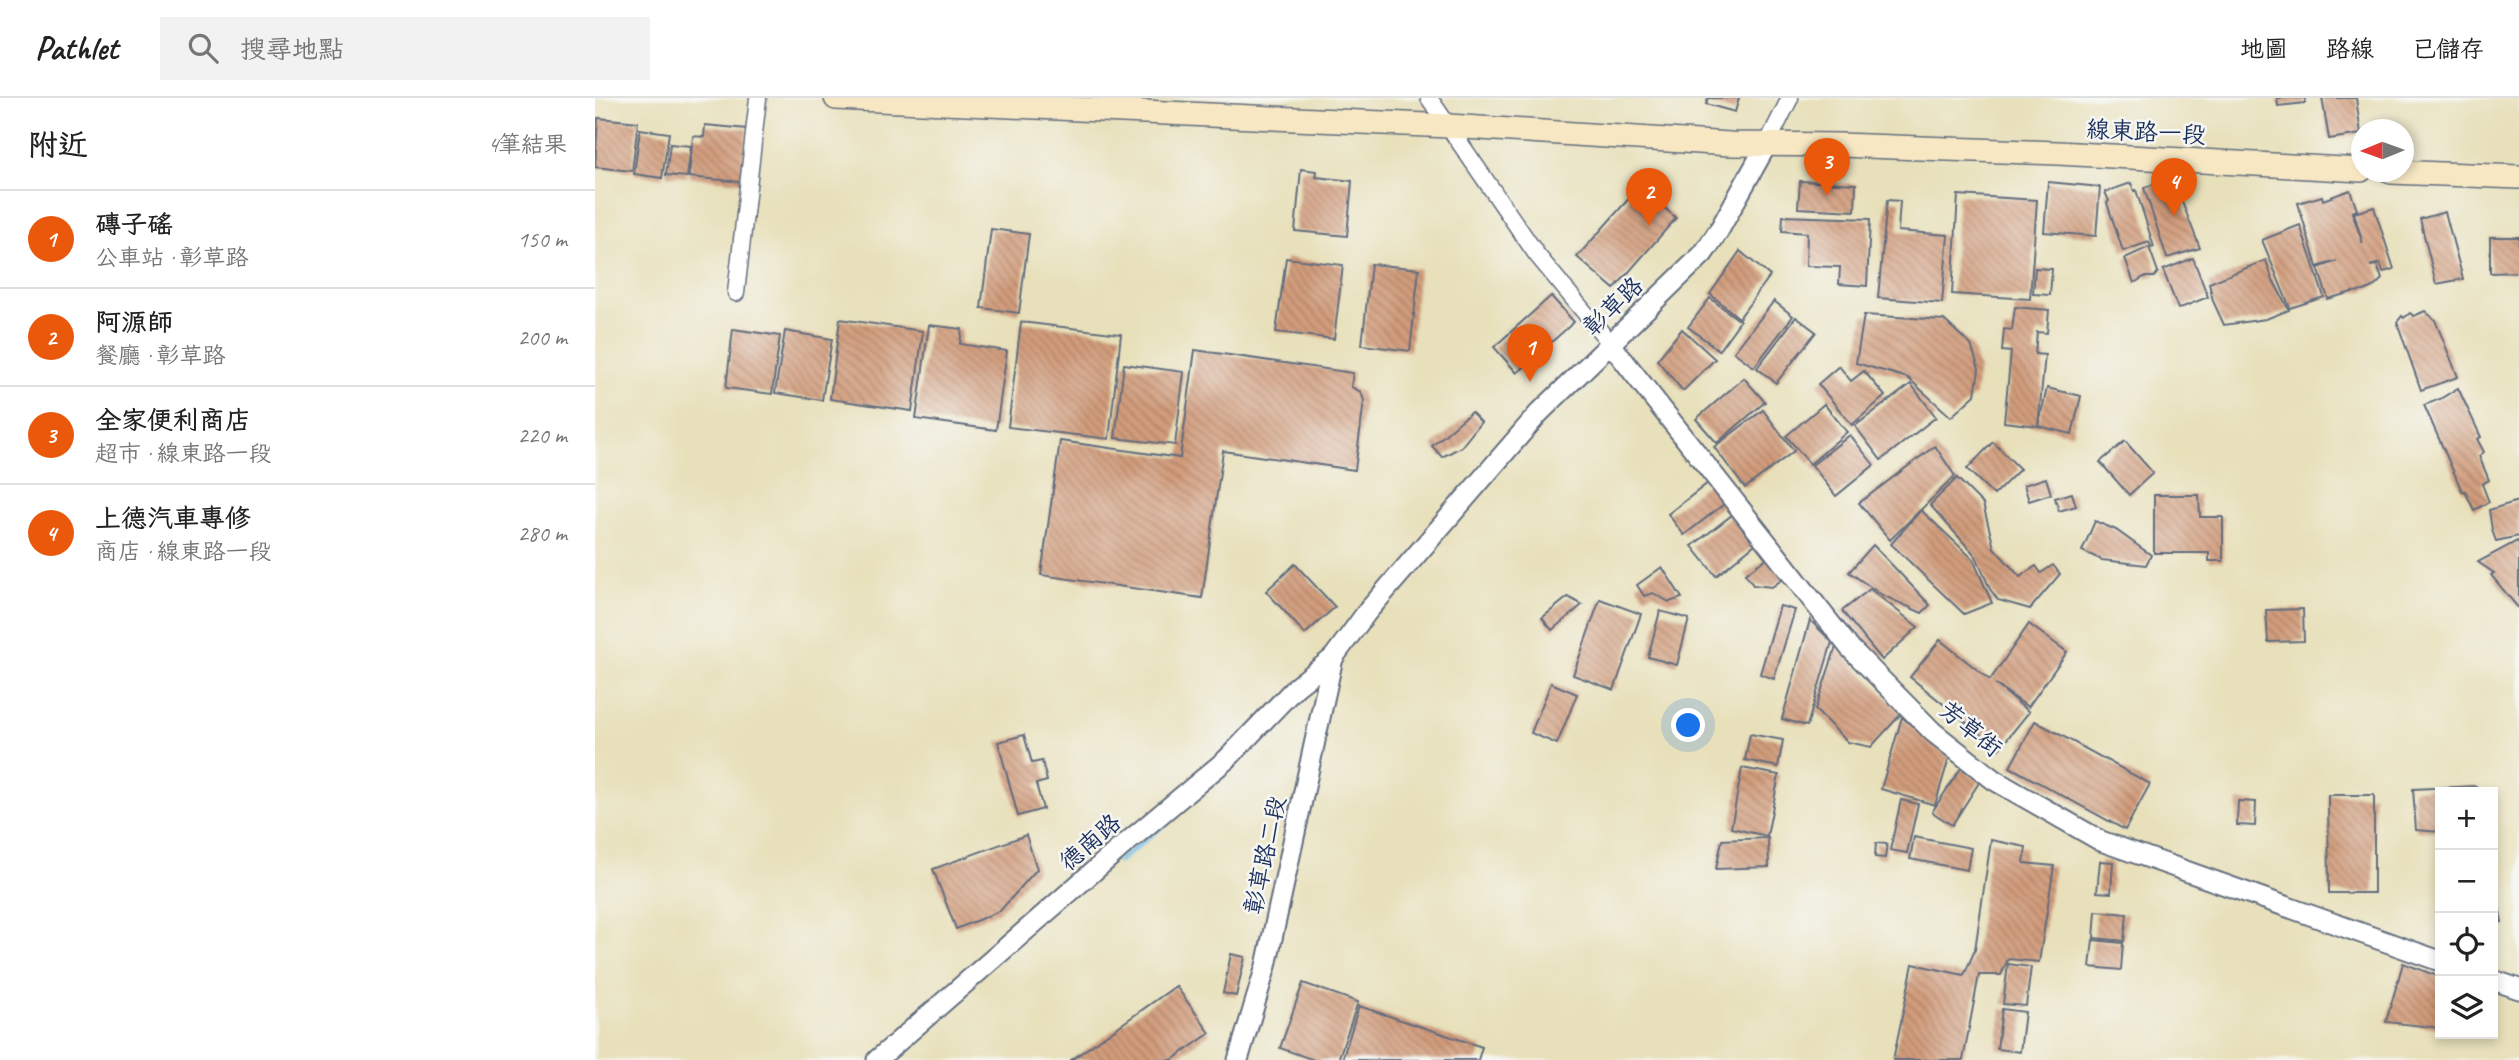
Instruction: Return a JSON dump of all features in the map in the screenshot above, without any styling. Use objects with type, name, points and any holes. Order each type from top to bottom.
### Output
[{"type":"main road","name":"線東路一段","points":[[836,98],[1450,126],[1767,144],[2058,153],[2351,169]]},
{"type":"main road","points":[[2414,173],[2519,177]]},
{"type":"street","points":[[736,293],[758,98]]},
{"type":"street","points":[[1429,98],[1537,255],[1610,343]]},
{"type":"street","name":"彰草路","points":[[1333,658],[1367,612],[1539,413],[1703,254],[1718,232],[1790,98]]},
{"type":"street","name":"芳草街","points":[[1610,343],[1849,647],[1933,732],[1980,770],[2101,841],[2435,959]]},
{"type":"street","name":"德南路","points":[[877,1060],[1108,858],[1227,759],[1297,687],[1333,658]]},
{"type":"street","name":"彰草路二段","points":[[1238,1060],[1266,966],[1333,658]]},
{"type":"street","points":[[2498,982],[2519,989]]},
{"type":"building","points":[[1708,98],[1739,98],[1735,112],[1706,104]]},
{"type":"building","points":[[2277,98],[2305,98],[2305,103],[2278,106]]},
{"type":"building","points":[[2322,98],[2356,98],[2359,119],[2351,119],[2351,136],[2329,139]]},
{"type":"building","points":[[598,118],[638,122],[632,171],[595,167]]},
{"type":"building","points":[[705,125],[747,129],[742,182],[689,177],[693,136],[704,137]]},
{"type":"building","points":[[640,129],[669,133],[662,178],[634,174]]},
{"type":"building","points":[[670,144],[691,146],[687,177],[666,175]]},
{"type":"building","points":[[1301,169],[1317,171],[1316,177],[1352,181],[1347,236],[1295,231]]},
{"type":"building","points":[[2172,176],[2200,248],[2167,258],[2144,188]]},
{"type":"building","points":[[1800,181],[1856,184],[1855,211],[1798,208]]},
{"type":"building","points":[[2048,182],[2100,187],[2096,236],[2044,232]]},
{"type":"building","points":[[2131,183],[2134,191],[2136,190],[2154,247],[2152,248],[2149,242],[2123,251],[2105,192]]},
{"type":"building","points":[[1640,186],[1676,218],[1614,289],[1577,257]]},
{"type":"building","points":[[2350,190],[2357,210],[2352,212],[2363,244],[2354,213],[2374,207],[2394,269],[2383,272],[2380,263],[2370,266],[2377,265],[2382,279],[2375,286],[2328,299],[2318,268],[2337,261],[2317,267],[2298,203],[2322,196],[2323,200]]},
{"type":"building","points":[[1958,195],[2037,200],[2030,299],[1952,294]]},
{"type":"building","points":[[1887,200],[1900,201],[1898,231],[1948,235],[1942,303],[1878,298]]},
{"type":"building","points":[[2445,212],[2463,279],[2436,284],[2420,219]]},
{"type":"building","points":[[1783,216],[1870,219],[1867,286],[1839,284],[1840,267],[1806,266],[1807,233],[1782,231]]},
{"type":"building","points":[[2300,225],[2324,297],[2290,308],[2262,240]]},
{"type":"building","points":[[991,229],[1029,234],[1019,313],[981,308]]},
{"type":"building","points":[[2490,237],[2519,237],[2519,272],[2490,273]]},
{"type":"building","points":[[2149,247],[2158,272],[2154,277],[2144,277],[2134,283],[2125,258]]},
{"type":"building","points":[[1740,251],[1770,276],[1739,318],[1710,294]]},
{"type":"building","points":[[1286,258],[1343,265],[1334,339],[1276,332]]},
{"type":"building","points":[[2193,258],[2208,297],[2178,309],[2163,270]]},
{"type":"building","points":[[2266,260],[2289,310],[2266,319],[2224,325],[2213,301],[2209,283]]},
{"type":"building","points":[[1371,264],[1419,269],[1410,351],[1362,345]]},
{"type":"building","points":[[2035,268],[2052,269],[2050,295],[2033,294]]},
{"type":"building","points":[[1551,296],[1574,322],[1517,373],[1494,347]]},
{"type":"building","points":[[1710,298],[1740,321],[1719,350],[1688,327]]},
{"type":"building","points":[[1774,301],[1793,316],[1754,367],[1734,352]]},
{"type":"building","points":[[2015,307],[2049,310],[2047,333],[2037,332],[2035,354],[2045,355],[2038,426],[2004,422],[2011,352],[2002,351],[2004,329],[2012,330]]},
{"type":"building","points":[[2425,311],[2435,320],[2458,377],[2421,390],[2397,322],[2402,316],[2404,318],[2410,313],[2414,316]]},
{"type":"building","points":[[1864,315],[1944,320],[1971,345],[1979,369],[1975,395],[1951,417],[1908,378],[1856,363]]},
{"type":"building","points":[[1796,317],[1816,332],[1776,383],[1757,368]]},
{"type":"building","points":[[840,319],[923,331],[912,411],[830,399]]},
{"type":"building","points":[[1021,322],[1121,334],[1109,439],[1008,427]]},
{"type":"building","points":[[929,325],[962,329],[960,344],[1007,351],[996,430],[916,419]]},
{"type":"building","points":[[733,329],[780,336],[772,394],[726,388]]},
{"type":"building","points":[[1682,329],[1715,359],[1683,391],[1657,360]]},
{"type":"building","points":[[785,331],[832,339],[822,400],[775,393]]},
{"type":"building","points":[[1195,350],[1353,373],[1351,387],[1361,392],[1364,401],[1355,470],[1223,451],[1202,598],[1041,575],[1060,441],[1180,458]]},
{"type":"building","points":[[1124,364],[1184,372],[1175,445],[1115,438]]},
{"type":"building","points":[[1839,366],[1851,381],[1864,371],[1885,396],[1852,425],[1818,384]]},
{"type":"building","points":[[1744,378],[1765,402],[1717,443],[1696,419]]},
{"type":"building","points":[[1911,384],[1936,417],[1881,460],[1855,426]]},
{"type":"building","points":[[2047,388],[2081,396],[2072,434],[2038,426]]},
{"type":"building","points":[[2458,388],[2481,437],[2477,439],[2484,452],[2479,456],[2489,480],[2482,484],[2489,502],[2474,510],[2465,491],[2462,491],[2424,405]]},
{"type":"building","points":[[1824,404],[1847,432],[1810,464],[1786,436]]},
{"type":"building","points":[[1763,410],[1794,451],[1745,488],[1714,447]]},
{"type":"building","points":[[1471,412],[1481,422],[1461,447],[1442,457],[1432,446]]},
{"type":"building","points":[[1850,435],[1874,465],[1836,496],[1812,465]]},
{"type":"building","points":[[2125,441],[2153,473],[2129,495],[2100,462]]},
{"type":"building","points":[[1993,442],[2020,469],[1994,495],[1967,469]]},
{"type":"building","points":[[1935,446],[1955,476],[1890,540],[1859,503]]},
{"type":"building","points":[[1957,478],[1983,504],[1994,548],[2020,577],[2036,566],[2041,573],[2053,565],[2060,574],[2030,609],[1998,600],[1990,589],[1976,556],[1930,505]]},
{"type":"building","points":[[2046,478],[2051,494],[2029,501],[2024,485]]},
{"type":"building","points":[[1708,483],[1724,504],[1684,535],[1668,514]]},
{"type":"building","points":[[2072,493],[2076,506],[2059,511],[2055,498]]},
{"type":"building","points":[[2154,495],[2199,495],[2200,517],[2223,517],[2223,561],[2209,561],[2209,553],[2154,553]]},
{"type":"building","points":[[2518,501],[2519,536],[2496,541],[2489,510]]},
{"type":"building","points":[[1921,510],[1973,559],[1992,603],[1964,614],[1891,544]]},
{"type":"building","points":[[1732,515],[1755,544],[1716,576],[1692,546]]},
{"type":"building","points":[[2095,521],[2116,530],[2151,555],[2146,565],[2102,560],[2082,551]]},
{"type":"building","points":[[2517,541],[2519,609],[2491,575],[2494,573],[2478,562]]},
{"type":"building","points":[[1873,545],[1930,605],[1922,613],[1882,595],[1849,572]]},
{"type":"building","points":[[1767,558],[1784,578],[1772,587],[1753,585],[1745,574]]},
{"type":"building","points":[[1295,564],[1335,607],[1305,634],[1266,591]]},
{"type":"building","points":[[1662,567],[1682,598],[1669,602],[1653,593],[1644,596],[1637,585]]},
{"type":"building","points":[[1870,589],[1918,627],[1882,660],[1842,611]]},
{"type":"building","points":[[1568,597],[1582,605],[1552,630],[1542,618]]},
{"type":"building","points":[[1600,599],[1641,614],[1614,690],[1573,675]]},
{"type":"building","points":[[1780,606],[1795,610],[1774,679],[1760,674]]},
{"type":"building","points":[[2303,609],[2304,641],[2268,642],[2266,610]]},
{"type":"building","points":[[1660,611],[1689,619],[1677,665],[1648,657]]},
{"type":"building","points":[[1810,620],[1832,642],[1807,726],[1782,719]]},
{"type":"building","points":[[2029,624],[2067,652],[2028,707],[1995,684],[2029,712],[1999,749],[1910,677],[1940,640],[1990,680]]},
{"type":"building","points":[[1836,647],[1902,713],[1871,747],[1848,742],[1815,710]]},
{"type":"building","points":[[1551,683],[1577,694],[1557,744],[1531,733]]},
{"type":"building","points":[[1902,717],[1949,758],[1935,805],[1881,789]]},
{"type":"building","points":[[2035,721],[2150,784],[2125,830],[2010,767]]},
{"type":"building","points":[[1750,734],[1783,740],[1778,767],[1745,760]]},
{"type":"building","points":[[1024,735],[1032,763],[1042,761],[1047,781],[1036,784],[1043,809],[1018,816],[998,742]]},
{"type":"building","points":[[1742,768],[1779,775],[1767,836],[1731,828]]},
{"type":"building","points":[[1961,768],[1980,781],[1952,825],[1932,812]]},
{"type":"building","points":[[2435,788],[2435,832],[2416,830],[2413,789]]},
{"type":"building","points":[[2328,795],[2374,795],[2374,893],[2329,893]]},
{"type":"building","points":[[1901,800],[1918,804],[1907,853],[1890,850]]},
{"type":"building","points":[[2238,801],[2256,802],[2255,826],[2237,825]]},
{"type":"building","points":[[1026,835],[1037,869],[1000,911],[956,929],[933,869]]},
{"type":"building","points":[[1914,837],[1971,848],[1967,870],[1910,859]]},
{"type":"building","points":[[1768,838],[1769,867],[1716,869],[1722,840]]},
{"type":"building","points":[[1991,840],[2026,847],[2024,863],[2054,866],[2039,962],[2008,959],[2001,975],[1979,975],[1963,1060],[1893,1060],[1913,964],[1964,975],[1975,950]]},
{"type":"building","points":[[1876,843],[1887,844],[1885,858],[1875,857]]},
{"type":"building","points":[[2100,861],[2113,862],[2111,893],[2097,892]]},
{"type":"building","points":[[2498,900],[2502,922],[2498,922]]},
{"type":"building","points":[[2096,911],[2127,914],[2124,941],[2094,938]]},
{"type":"building","points":[[2093,940],[2123,943],[2121,970],[2090,967]]},
{"type":"building","points":[[1231,954],[1245,957],[1236,996],[1223,993]]},
{"type":"building","points":[[2403,963],[2435,975],[2435,1027],[2386,1022]]},
{"type":"building","points":[[2008,964],[2031,967],[2026,1006],[2003,1004]]},
{"type":"building","points":[[1303,983],[1358,1002],[1338,1060],[1314,1060],[1280,1048]]},
{"type":"building","points":[[1176,986],[1210,1033],[1172,1060],[1071,1060]]},
{"type":"building","points":[[1359,1006],[1482,1047],[1478,1060],[1342,1060]]},
{"type":"building","points":[[2002,1009],[2025,1012],[2020,1052],[1997,1049]]},
{"type":"waterway","points":[[1118,862],[1178,813]]},
{"type":"waterway","points":[[892,1060],[902,1050]]},
{"type":"place","name":"全家便利商店","points":[[1827,196]]},
{"type":"place","name":"上德汽車專修","points":[[2174,216]]},
{"type":"place","name":"阿源師","points":[[1649,226]]},
{"type":"place","name":"磚子磘","points":[[1530,382]]}]
